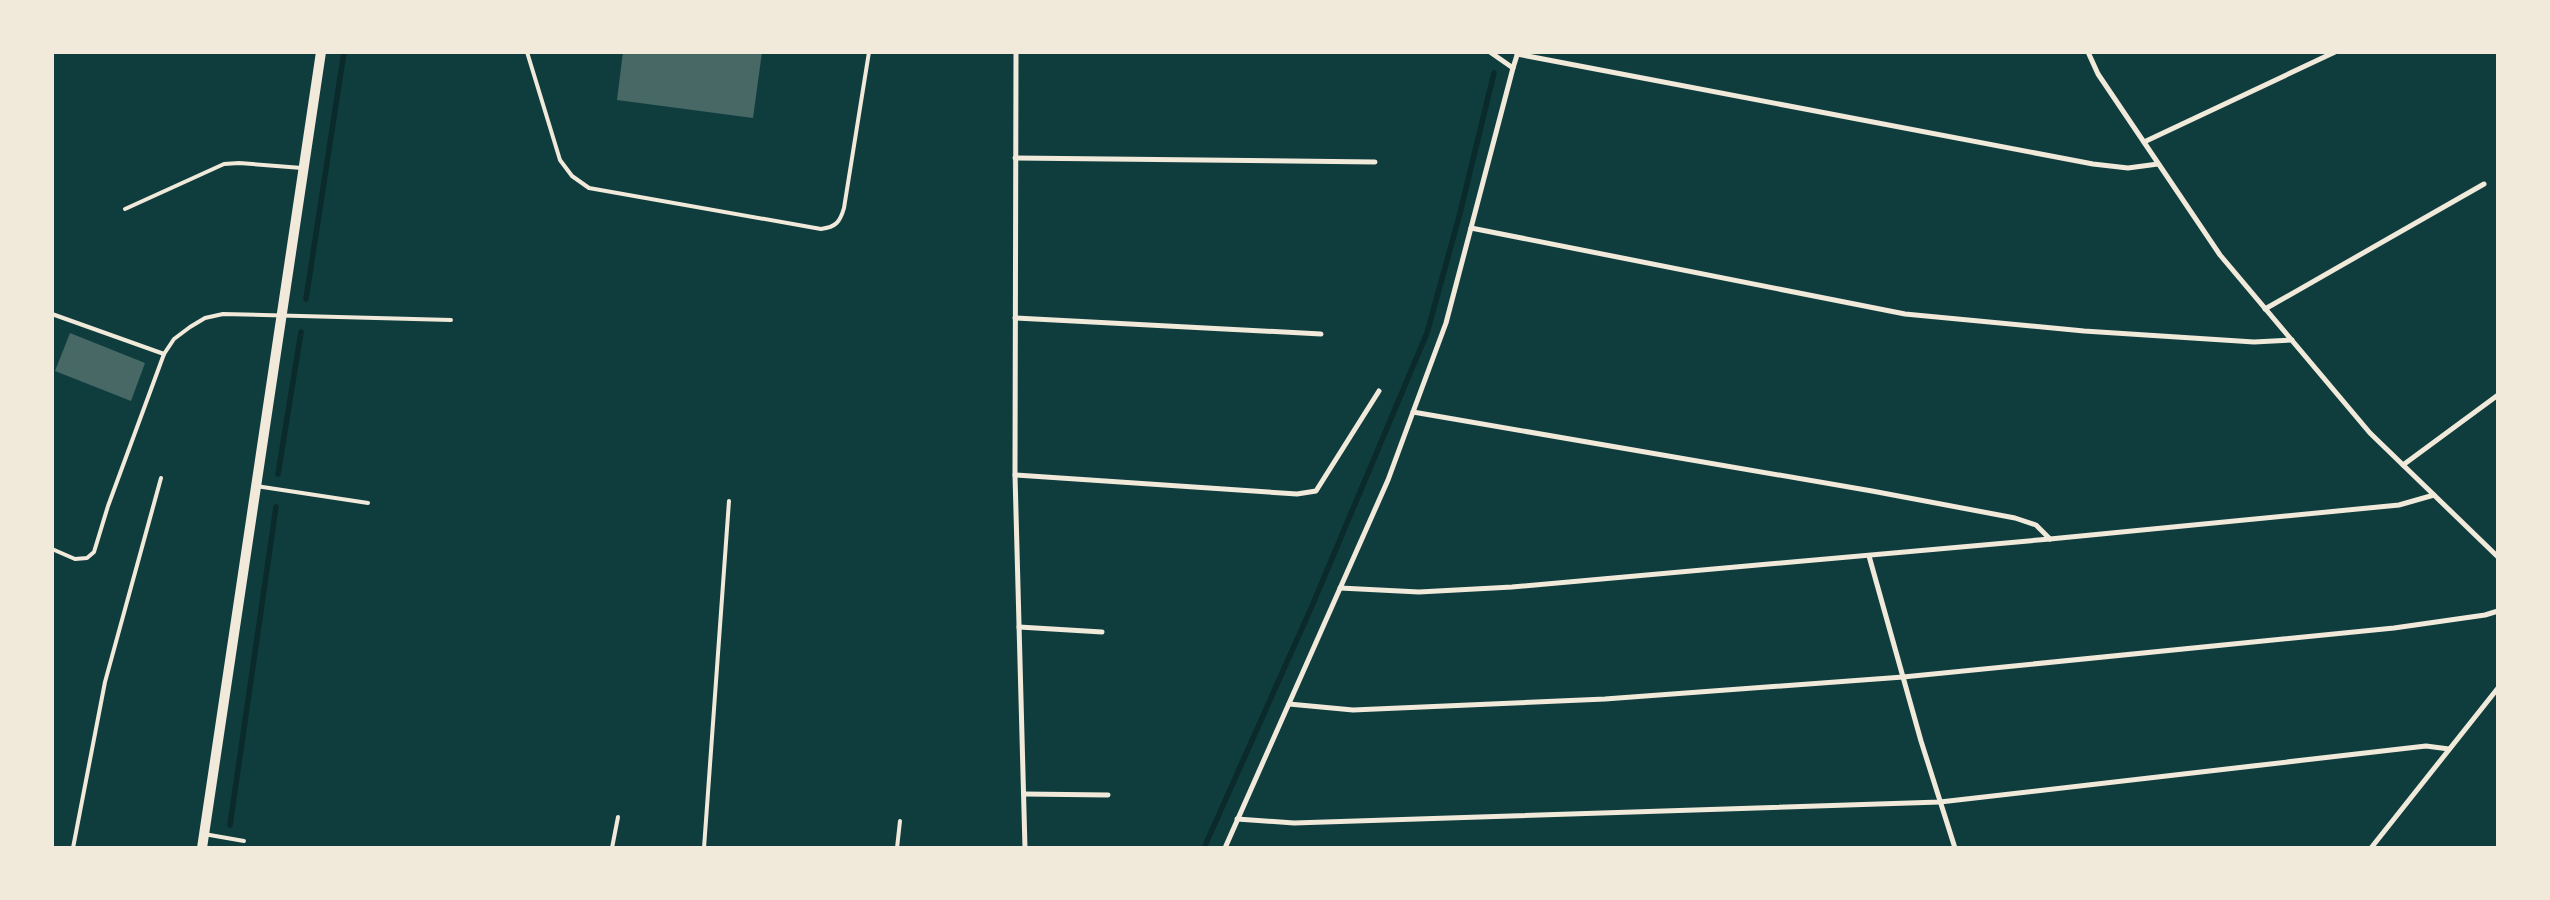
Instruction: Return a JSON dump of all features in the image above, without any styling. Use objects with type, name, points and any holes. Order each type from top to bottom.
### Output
[{"type":"main road","points":[[202,848],[321,52]]},
{"type":"street","points":[[1016,52],[1014,475],[1026,848]]},
{"type":"street","points":[[2088,52],[2098,74],[2220,255],[2370,433],[2498,557]]},
{"type":"street","points":[[2144,142],[2336,52]]},
{"type":"street","points":[[1489,53],[1513,68]]},
{"type":"street","points":[[1225,848],[1388,480],[1446,323],[1518,53],[2093,164],[2128,168],[2158,164]]},
{"type":"street","points":[[1015,158],[1375,162]]},
{"type":"street","points":[[2265,309],[2484,184]]},
{"type":"street","points":[[1471,228],[1905,314],[2084,331],[2254,342],[2292,340]]},
{"type":"street","points":[[1015,318],[1321,334]]},
{"type":"street","points":[[1014,475],[1297,494],[1316,491],[1379,391]]},
{"type":"street","points":[[2403,465],[2498,395]]},
{"type":"street","points":[[1413,412],[1862,489],[2015,518],[2036,525],[2050,539]]},
{"type":"street","points":[[1340,588],[1419,592],[1512,588],[2399,505],[2434,495]]},
{"type":"street","points":[[1869,556],[1903,677],[1955,848]]},
{"type":"street","points":[[1289,704],[1353,710],[1596,700],[1903,677],[2394,628],[2485,615],[2498,611]]},
{"type":"street","points":[[1019,627],[1102,632]]},
{"type":"street","points":[[2371,848],[2498,688]]},
{"type":"street","points":[[1237,819],[1294,823],[1940,802],[2426,746],[2449,749]]},
{"type":"street","points":[[1024,794],[1108,795]]},
{"type":"lane","points":[[527,52],[560,160],[572,176],[589,188],[821,229],[833,227],[840,220],[844,208],[869,52]]},
{"type":"lane","points":[[125,209],[224,164],[239,163],[304,168]]},
{"type":"lane","points":[[52,314],[164,354]]},
{"type":"lane","points":[[52,550],[75,559],[87,558],[94,552],[108,506],[164,354],[174,339],[205,318],[223,314],[282,314],[451,320]]},
{"type":"lane","points":[[73,848],[105,682],[161,478]]},
{"type":"lane","points":[[256,486],[368,503]]},
{"type":"lane","points":[[704,848],[728,501]]},
{"type":"lane","points":[[612,848],[618,817]]},
{"type":"lane","points":[[897,848],[900,822]]},
{"type":"lane","points":[[204,834],[244,841]]},
{"type":"building","points":[[623,52],[762,52],[753,118],[617,100]]},
{"type":"building","points":[[70,333],[145,363],[131,401],[55,371]]},
{"type":"waterway","points":[[306,299],[344,52]]},
{"type":"waterway","points":[[1204,848],[1312,606],[1427,333],[1459,217],[1494,73]]},
{"type":"waterway","points":[[278,474],[301,332]]},
{"type":"waterway","points":[[230,825],[276,507]]}]
